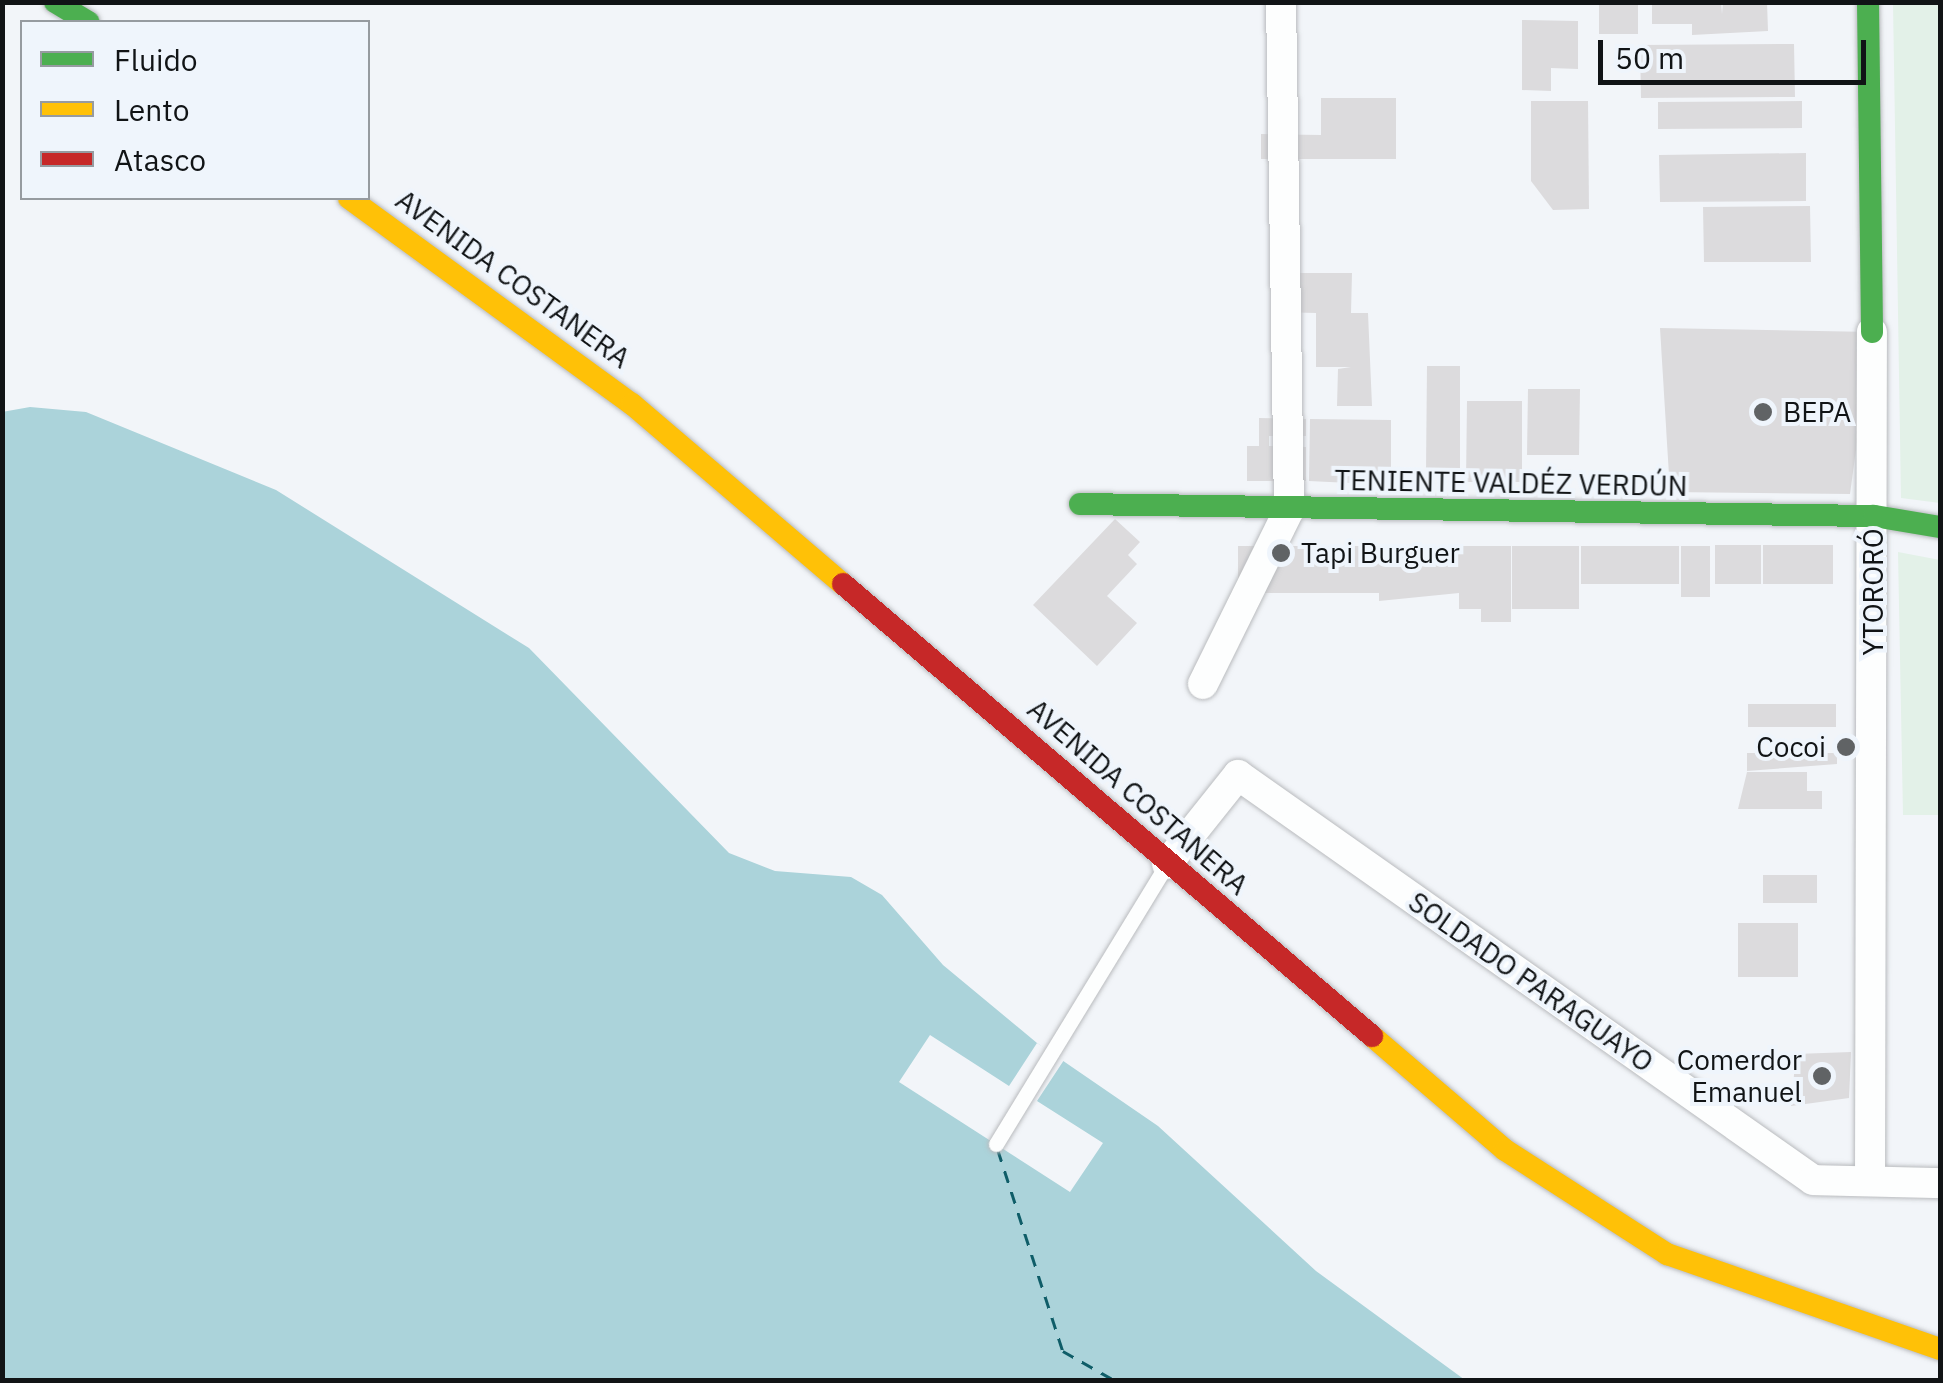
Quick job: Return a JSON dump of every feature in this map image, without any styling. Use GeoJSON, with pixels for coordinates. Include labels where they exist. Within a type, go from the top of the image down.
{"type":"FeatureCollection","features":[{"type":"Feature","properties":{"kind":"street"},"geometry":{"type":"LineString","coordinates":[[55,2],[85,20]]}},
{"type":"Feature","properties":{"kind":"street"},"geometry":{"type":"LineString","coordinates":[[1203,684],[1289,510],[1281,2]]}},
{"type":"Feature","properties":{"kind":"street","name":"YTORORÓ"},"geometry":{"type":"LineString","coordinates":[[1868,2],[1874,516],[1870,1181]]}},
{"type":"Feature","properties":{"kind":"street","name":"AVENIDA COSTANERA"},"geometry":{"type":"LineString","coordinates":[[353,200],[632,404],[1505,1150],[1667,1254],[1940,1348]]}},
{"type":"Feature","properties":{"kind":"street","name":"TENIENTE VALDÉZ VERDÚN"},"geometry":{"type":"LineString","coordinates":[[1080,504],[1874,516],[1940,527]]}},
{"type":"Feature","properties":{"kind":"street","name":"SOLDADO PARAGUAYO"},"geometry":{"type":"LineString","coordinates":[[1167,864],[1238,775],[1813,1180],[1940,1183]]}},
{"type":"Feature","properties":{"kind":"lane"},"geometry":{"type":"LineString","coordinates":[[996,1144],[1167,864]]}},
{"type":"Feature","properties":{"kind":"shaded area"},"geometry":{"type":"Polygon","coordinates":[[[1893,3],[1940,3],[1940,503],[1901,498],[1893,3]]]}},
{"type":"Feature","properties":{"kind":"shaded area"},"geometry":{"type":"Polygon","coordinates":[[[1898,552],[1940,560],[1940,815],[1903,815],[1898,552]]]}},
{"type":"Feature","properties":{"kind":"water"},"geometry":{"type":"Polygon","coordinates":[[[30,407],[86,412],[276,490],[529,648],[729,853],[775,871],[851,877],[882,895],[943,965],[1037,1043],[1158,1126],[1316,1271],[1465,1380],[3,1380],[2,412],[30,407]]]}},
{"type":"Feature","properties":{"kind":"pier"},"geometry":{"type":"Polygon","coordinates":[[[930,1035],[1009,1086],[1037,1043],[1064,1060],[1037,1101],[1103,1143],[1070,1192],[899,1082],[930,1035]]]}},
{"type":"Feature","properties":{"kind":"building"},"geometry":{"type":"Polygon","coordinates":[[[1599,2],[1638,2],[1638,34],[1599,34],[1599,2]]]}},
{"type":"Feature","properties":{"kind":"building"},"geometry":{"type":"Polygon","coordinates":[[[1652,2],[1721,2],[1722,14],[1723,2],[1767,2],[1768,31],[1692,35],[1692,24],[1652,24],[1652,2]]]}},
{"type":"Feature","properties":{"kind":"building"},"geometry":{"type":"Polygon","coordinates":[[[1522,20],[1578,21],[1578,69],[1551,68],[1551,91],[1522,90],[1522,20]]]}},
{"type":"Feature","properties":{"kind":"building"},"geometry":{"type":"Polygon","coordinates":[[[1794,44],[1795,97],[1641,98],[1640,45],[1794,44]]]}},
{"type":"Feature","properties":{"kind":"building"},"geometry":{"type":"Polygon","coordinates":[[[1321,98],[1396,98],[1396,159],[1261,159],[1261,134],[1321,135],[1321,98]]]}},
{"type":"Feature","properties":{"kind":"building"},"geometry":{"type":"Polygon","coordinates":[[[1531,101],[1588,101],[1589,209],[1553,210],[1531,181],[1531,101]]]}},
{"type":"Feature","properties":{"kind":"building"},"geometry":{"type":"Polygon","coordinates":[[[1802,101],[1802,128],[1658,129],[1658,102],[1802,101]]]}},
{"type":"Feature","properties":{"kind":"building"},"geometry":{"type":"Polygon","coordinates":[[[1806,153],[1806,201],[1660,202],[1659,155],[1806,153]]]}},
{"type":"Feature","properties":{"kind":"building"},"geometry":{"type":"Polygon","coordinates":[[[1810,206],[1811,262],[1704,262],[1703,207],[1810,206]]]}},
{"type":"Feature","properties":{"kind":"building"},"geometry":{"type":"Polygon","coordinates":[[[1276,273],[1352,273],[1351,313],[1368,313],[1372,406],[1337,406],[1338,369],[1351,367],[1316,367],[1316,313],[1276,312],[1276,273]]]}},
{"type":"Feature","properties":{"kind":"building","name":"BEPA"},"geometry":{"type":"Polygon","coordinates":[[[1660,328],[1872,332],[1850,494],[1670,492],[1660,328]]]}},
{"type":"Feature","properties":{"kind":"building"},"geometry":{"type":"Polygon","coordinates":[[[1427,366],[1460,366],[1460,470],[1426,470],[1427,366]]]}},
{"type":"Feature","properties":{"kind":"building"},"geometry":{"type":"Polygon","coordinates":[[[1528,389],[1580,389],[1579,455],[1527,455],[1528,389]]]}},
{"type":"Feature","properties":{"kind":"building"},"geometry":{"type":"Polygon","coordinates":[[[1467,401],[1522,401],[1522,482],[1466,482],[1467,401]]]}},
{"type":"Feature","properties":{"kind":"building"},"geometry":{"type":"Polygon","coordinates":[[[1259,418],[1306,419],[1306,436],[1269,436],[1269,446],[1306,447],[1306,481],[1247,481],[1247,446],[1259,446],[1259,418]]]}},
{"type":"Feature","properties":{"kind":"building"},"geometry":{"type":"Polygon","coordinates":[[[1310,419],[1391,420],[1391,485],[1309,481],[1310,419]]]}},
{"type":"Feature","properties":{"kind":"building"},"geometry":{"type":"Polygon","coordinates":[[[1115,519],[1140,542],[1128,555],[1137,564],[1107,596],[1137,623],[1097,666],[1033,605],[1115,519]]]}},
{"type":"Feature","properties":{"kind":"building"},"geometry":{"type":"Polygon","coordinates":[[[1715,545],[1761,545],[1761,584],[1715,584],[1715,545]]]}},
{"type":"Feature","properties":{"kind":"building"},"geometry":{"type":"Polygon","coordinates":[[[1763,545],[1833,545],[1833,584],[1763,584],[1763,545]]]}},
{"type":"Feature","properties":{"kind":"building"},"geometry":{"type":"Polygon","coordinates":[[[1238,546],[1511,546],[1511,622],[1481,622],[1481,609],[1459,609],[1459,593],[1379,601],[1379,593],[1238,593],[1238,546]]]}},
{"type":"Feature","properties":{"kind":"building"},"geometry":{"type":"Polygon","coordinates":[[[1512,546],[1579,546],[1579,609],[1512,609],[1512,546]]]}},
{"type":"Feature","properties":{"kind":"building"},"geometry":{"type":"Polygon","coordinates":[[[1581,546],[1679,546],[1679,584],[1581,584],[1581,546]]]}},
{"type":"Feature","properties":{"kind":"building"},"geometry":{"type":"Polygon","coordinates":[[[1681,546],[1710,546],[1710,597],[1681,597],[1681,546]]]}},
{"type":"Feature","properties":{"kind":"building"},"geometry":{"type":"Polygon","coordinates":[[[1748,704],[1836,704],[1836,727],[1748,727],[1748,704]]]}},
{"type":"Feature","properties":{"kind":"building"},"geometry":{"type":"Polygon","coordinates":[[[1747,753],[1837,753],[1837,764],[1747,771],[1747,753]]]}},
{"type":"Feature","properties":{"kind":"building"},"geometry":{"type":"Polygon","coordinates":[[[1747,772],[1807,772],[1807,791],[1822,791],[1822,809],[1738,809],[1747,772]]]}},
{"type":"Feature","properties":{"kind":"building"},"geometry":{"type":"Polygon","coordinates":[[[1763,875],[1817,875],[1817,903],[1763,903],[1763,875]]]}},
{"type":"Feature","properties":{"kind":"building"},"geometry":{"type":"Polygon","coordinates":[[[1738,923],[1798,923],[1798,977],[1738,977],[1738,923]]]}},
{"type":"Feature","properties":{"kind":"building","name":"Comerdor Emanuel"},"geometry":{"type":"Polygon","coordinates":[[[1851,1052],[1849,1098],[1791,1106],[1796,1054],[1851,1052]]]}},
{"type":"Feature","properties":{"kind":"ferry route"},"geometry":{"type":"LineString","coordinates":[[998,1150],[1063,1351],[1114,1380]]}},
{"type":"Feature","properties":{"kind":"traffic: fast"},"geometry":{"type":"LineString","coordinates":[[55,2],[85,20]]}},
{"type":"Feature","properties":{"kind":"traffic: fast"},"geometry":{"type":"LineString","coordinates":[[1868,2],[1872,332]]}},
{"type":"Feature","properties":{"kind":"traffic: fast"},"geometry":{"type":"LineString","coordinates":[[1080,504],[1874,516],[1940,527]]}},
{"type":"Feature","properties":{"kind":"traffic: slow"},"geometry":{"type":"LineString","coordinates":[[352,200],[632,404],[843,584]]}},
{"type":"Feature","properties":{"kind":"traffic: slow"},"geometry":{"type":"LineString","coordinates":[[1372,1036],[1505,1150],[1667,1254],[1940,1349]]}},
{"type":"Feature","properties":{"kind":"traffic: jam"},"geometry":{"type":"LineString","coordinates":[[843,584],[1372,1036]]}},
{"type":"Feature","properties":{"kind":"place","name":"BEPA"},"geometry":{"type":"Point","coordinates":[1763,412]}},
{"type":"Feature","properties":{"kind":"place","name":"Tapi Burguer"},"geometry":{"type":"Point","coordinates":[1281,553]}},
{"type":"Feature","properties":{"kind":"place","name":"Cocoi"},"geometry":{"type":"Point","coordinates":[1846,747]}},
{"type":"Feature","properties":{"kind":"place","name":"Comerdor Emanuel"},"geometry":{"type":"Point","coordinates":[1822,1076]}}]}
